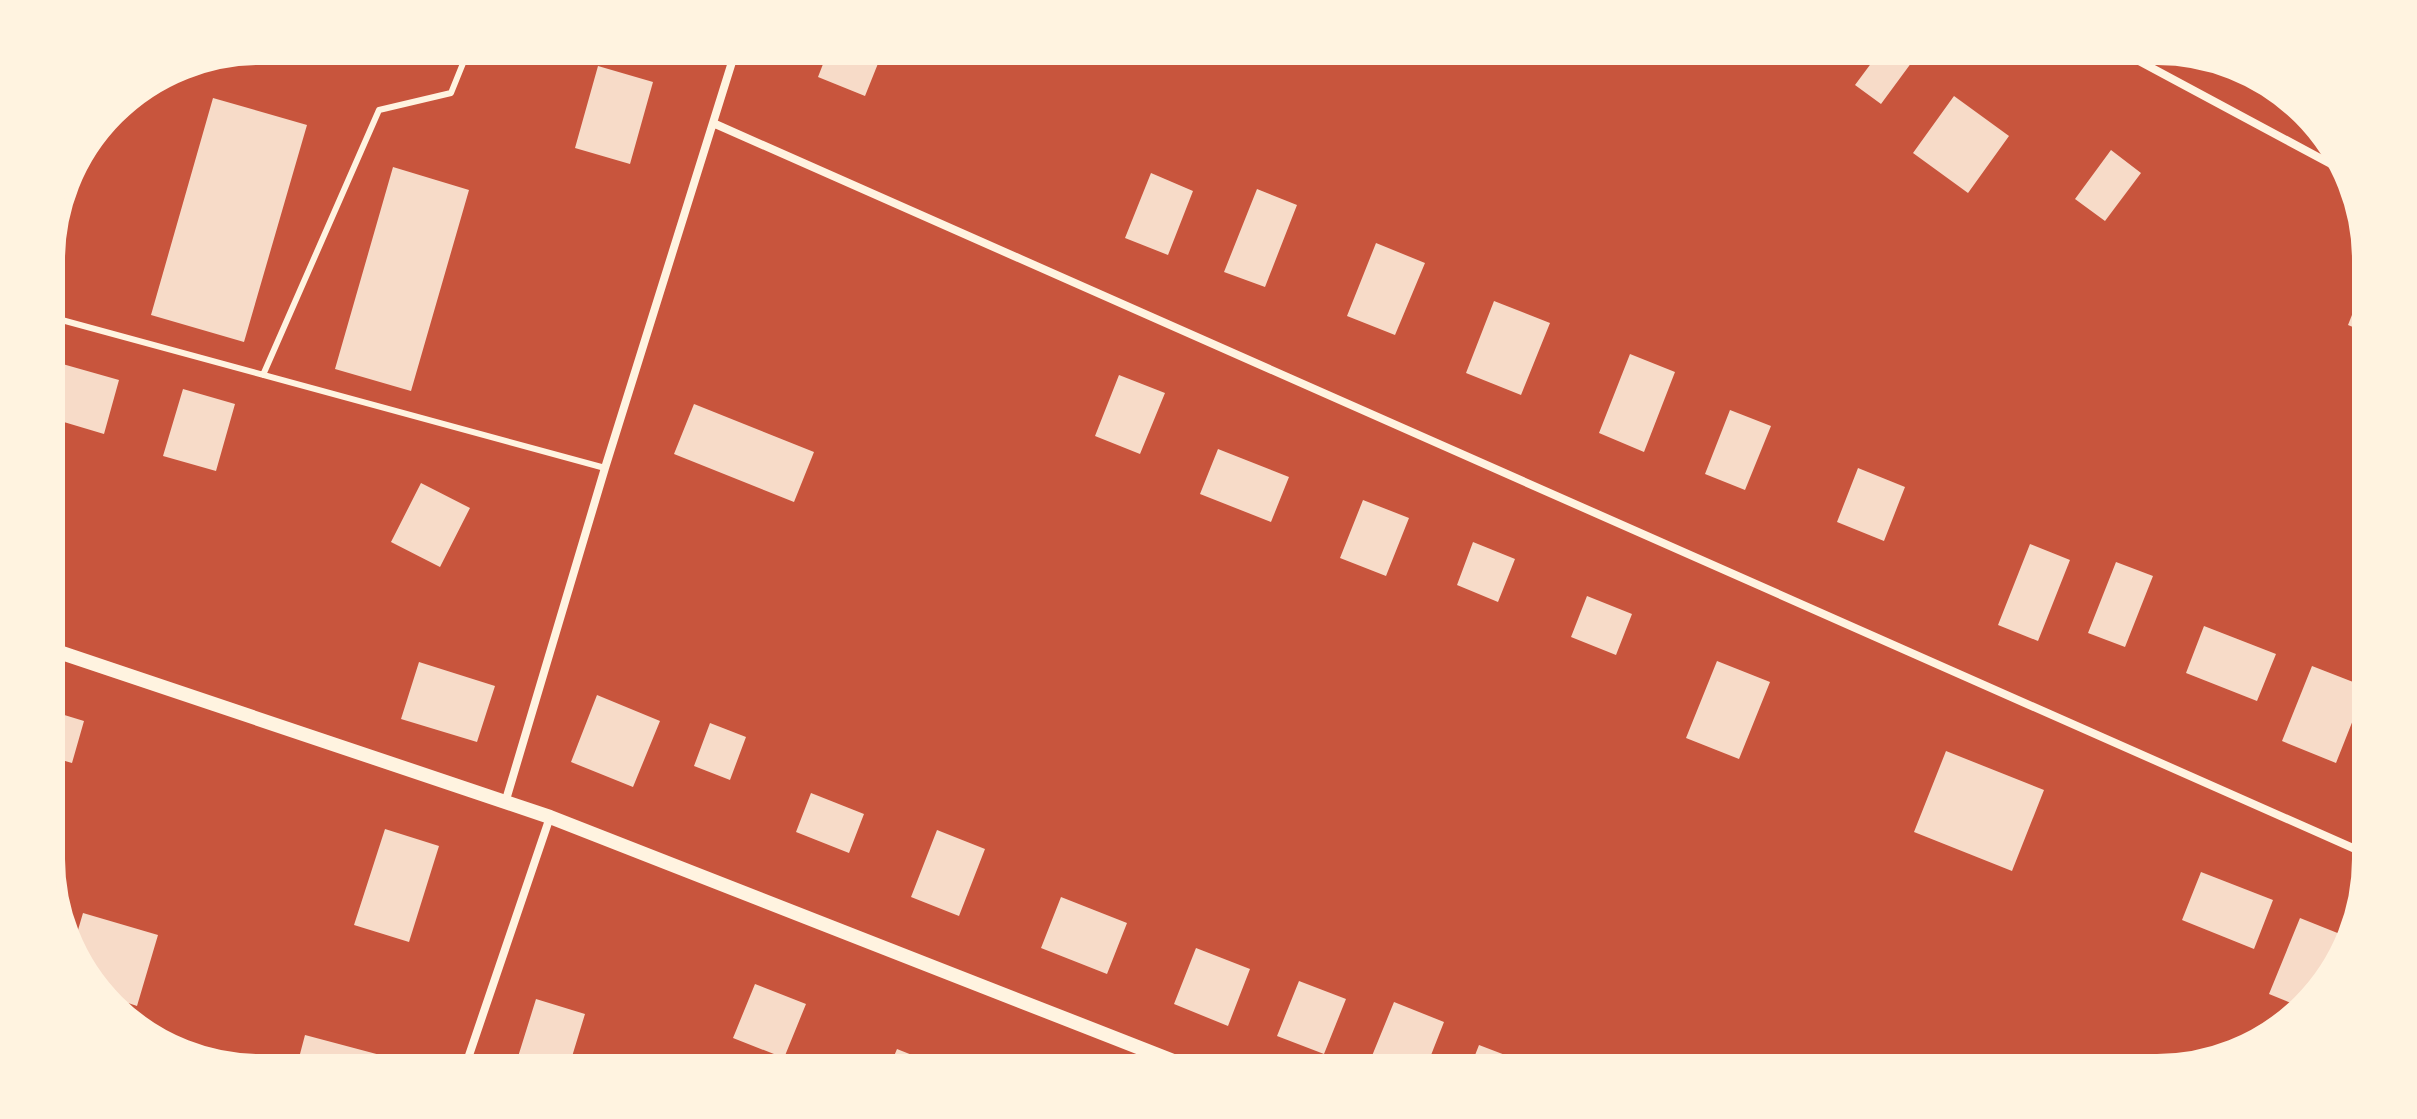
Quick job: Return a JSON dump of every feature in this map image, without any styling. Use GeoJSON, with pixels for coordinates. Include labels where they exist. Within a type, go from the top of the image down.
{"type":"FeatureCollection","features":[{"type":"Feature","properties":{"kind":"street"},"geometry":{"type":"LineString","coordinates":[[505,803],[605,468],[733,60]]}},
{"type":"Feature","properties":{"kind":"street"},"geometry":{"type":"LineString","coordinates":[[2137,60],[2333,165]]}},
{"type":"Feature","properties":{"kind":"street"},"geometry":{"type":"LineString","coordinates":[[713,123],[2357,850]]}},
{"type":"Feature","properties":{"kind":"street"},"geometry":{"type":"LineString","coordinates":[[60,652],[550,817],[1168,1059]]}},
{"type":"Feature","properties":{"kind":"street"},"geometry":{"type":"LineString","coordinates":[[468,1059],[550,817]]}},
{"type":"Feature","properties":{"kind":"lane"},"geometry":{"type":"LineString","coordinates":[[263,375],[379,110],[451,93],[464,60]]}},
{"type":"Feature","properties":{"kind":"lane"},"geometry":{"type":"LineString","coordinates":[[60,320],[605,468]]}},
{"type":"Feature","properties":{"kind":"building"},"geometry":{"type":"Polygon","coordinates":[[[825,60],[879,60],[865,96],[818,77],[825,60]]]}},
{"type":"Feature","properties":{"kind":"building"},"geometry":{"type":"Polygon","coordinates":[[[1874,60],[1913,60],[1881,104],[1855,85],[1874,60]]]}},
{"type":"Feature","properties":{"kind":"building"},"geometry":{"type":"Polygon","coordinates":[[[598,66],[653,82],[630,164],[575,148],[598,66]]]}},
{"type":"Feature","properties":{"kind":"building"},"geometry":{"type":"Polygon","coordinates":[[[1954,96],[2009,136],[1968,193],[1913,153],[1954,96]]]}},
{"type":"Feature","properties":{"kind":"building"},"geometry":{"type":"Polygon","coordinates":[[[213,98],[307,125],[244,342],[151,315],[213,98]]]}},
{"type":"Feature","properties":{"kind":"building"},"geometry":{"type":"Polygon","coordinates":[[[2111,150],[2141,173],[2105,221],[2075,199],[2111,150]]]}},
{"type":"Feature","properties":{"kind":"building"},"geometry":{"type":"Polygon","coordinates":[[[393,167],[469,190],[411,391],[335,369],[393,167]]]}},
{"type":"Feature","properties":{"kind":"building"},"geometry":{"type":"Polygon","coordinates":[[[1151,173],[1193,191],[1168,255],[1125,238],[1151,173]]]}},
{"type":"Feature","properties":{"kind":"building"},"geometry":{"type":"Polygon","coordinates":[[[1257,189],[1297,205],[1265,287],[1224,272],[1257,189]]]}},
{"type":"Feature","properties":{"kind":"building"},"geometry":{"type":"Polygon","coordinates":[[[1376,243],[1425,263],[1395,335],[1347,316],[1376,243]]]}},
{"type":"Feature","properties":{"kind":"building"},"geometry":{"type":"Polygon","coordinates":[[[1494,301],[1550,323],[1521,395],[1466,373],[1494,301]]]}},
{"type":"Feature","properties":{"kind":"building"},"geometry":{"type":"Polygon","coordinates":[[[2357,302],[2357,329],[2348,325],[2357,302]]]}},
{"type":"Feature","properties":{"kind":"building"},"geometry":{"type":"Polygon","coordinates":[[[1630,354],[1675,372],[1644,452],[1599,433],[1630,354]]]}},
{"type":"Feature","properties":{"kind":"building"},"geometry":{"type":"Polygon","coordinates":[[[60,363],[119,380],[104,434],[60,421],[60,363]]]}},
{"type":"Feature","properties":{"kind":"building"},"geometry":{"type":"Polygon","coordinates":[[[1119,375],[1165,393],[1140,454],[1095,436],[1119,375]]]}},
{"type":"Feature","properties":{"kind":"building"},"geometry":{"type":"Polygon","coordinates":[[[183,389],[235,404],[216,471],[163,456],[183,389]]]}},
{"type":"Feature","properties":{"kind":"building"},"geometry":{"type":"Polygon","coordinates":[[[694,404],[814,452],[794,502],[674,454],[694,404]]]}},
{"type":"Feature","properties":{"kind":"building"},"geometry":{"type":"Polygon","coordinates":[[[1730,410],[1771,426],[1745,490],[1705,474],[1730,410]]]}},
{"type":"Feature","properties":{"kind":"building"},"geometry":{"type":"Polygon","coordinates":[[[1218,449],[1289,477],[1271,522],[1200,494],[1218,449]]]}},
{"type":"Feature","properties":{"kind":"building"},"geometry":{"type":"Polygon","coordinates":[[[1858,468],[1905,487],[1884,541],[1837,522],[1858,468]]]}},
{"type":"Feature","properties":{"kind":"building"},"geometry":{"type":"Polygon","coordinates":[[[421,483],[470,508],[440,567],[391,542],[421,483]]]}},
{"type":"Feature","properties":{"kind":"building"},"geometry":{"type":"Polygon","coordinates":[[[1363,500],[1409,518],[1386,576],[1340,558],[1363,500]]]}},
{"type":"Feature","properties":{"kind":"building"},"geometry":{"type":"Polygon","coordinates":[[[1473,542],[1515,559],[1498,602],[1457,585],[1473,542]]]}},
{"type":"Feature","properties":{"kind":"building"},"geometry":{"type":"Polygon","coordinates":[[[2030,544],[2070,560],[2038,641],[1998,625],[2030,544]]]}},
{"type":"Feature","properties":{"kind":"building"},"geometry":{"type":"Polygon","coordinates":[[[2116,562],[2153,576],[2125,647],[2088,633],[2116,562]]]}},
{"type":"Feature","properties":{"kind":"building"},"geometry":{"type":"Polygon","coordinates":[[[1587,596],[1632,614],[1616,655],[1571,637],[1587,596]]]}},
{"type":"Feature","properties":{"kind":"building"},"geometry":{"type":"Polygon","coordinates":[[[2204,626],[2276,654],[2257,701],[2186,673],[2204,626]]]}},
{"type":"Feature","properties":{"kind":"building"},"geometry":{"type":"Polygon","coordinates":[[[1717,661],[1770,682],[1739,759],[1686,738],[1717,661]]]}},
{"type":"Feature","properties":{"kind":"building"},"geometry":{"type":"Polygon","coordinates":[[[419,662],[495,686],[477,742],[401,719],[419,662]]]}},
{"type":"Feature","properties":{"kind":"building"},"geometry":{"type":"Polygon","coordinates":[[[2312,666],[2357,684],[2357,710],[2336,763],[2282,741],[2312,666]]]}},
{"type":"Feature","properties":{"kind":"building"},"geometry":{"type":"Polygon","coordinates":[[[597,695],[660,721],[633,787],[571,762],[597,695]]]}},
{"type":"Feature","properties":{"kind":"building"},"geometry":{"type":"Polygon","coordinates":[[[60,714],[84,721],[72,763],[60,760],[60,714]]]}},
{"type":"Feature","properties":{"kind":"building"},"geometry":{"type":"Polygon","coordinates":[[[710,723],[746,737],[730,780],[694,766],[710,723]]]}},
{"type":"Feature","properties":{"kind":"building"},"geometry":{"type":"Polygon","coordinates":[[[1946,751],[2044,790],[2012,871],[1914,832],[1946,751]]]}},
{"type":"Feature","properties":{"kind":"building"},"geometry":{"type":"Polygon","coordinates":[[[811,793],[864,814],[849,853],[796,832],[811,793]]]}},
{"type":"Feature","properties":{"kind":"building"},"geometry":{"type":"Polygon","coordinates":[[[385,829],[439,846],[409,942],[354,925],[385,829]]]}},
{"type":"Feature","properties":{"kind":"building"},"geometry":{"type":"Polygon","coordinates":[[[937,830],[985,849],[959,916],[911,897],[937,830]]]}},
{"type":"Feature","properties":{"kind":"building"},"geometry":{"type":"Polygon","coordinates":[[[2201,872],[2273,900],[2254,949],[2182,920],[2201,872]]]}},
{"type":"Feature","properties":{"kind":"building"},"geometry":{"type":"Polygon","coordinates":[[[1061,897],[1127,923],[1107,974],[1041,948],[1061,897]]]}},
{"type":"Feature","properties":{"kind":"building"},"geometry":{"type":"Polygon","coordinates":[[[83,913],[158,935],[137,1006],[119,1000],[101,981],[76,938],[83,913]]]}},
{"type":"Feature","properties":{"kind":"building"},"geometry":{"type":"Polygon","coordinates":[[[2300,918],[2342,935],[2323,970],[2294,1004],[2269,994],[2300,918]]]}},
{"type":"Feature","properties":{"kind":"building"},"geometry":{"type":"Polygon","coordinates":[[[1196,948],[1250,969],[1228,1026],[1174,1004],[1196,948]]]}},
{"type":"Feature","properties":{"kind":"building"},"geometry":{"type":"Polygon","coordinates":[[[1299,981],[1346,999],[1324,1054],[1277,1036],[1299,981]]]}},
{"type":"Feature","properties":{"kind":"building"},"geometry":{"type":"Polygon","coordinates":[[[755,984],[806,1004],[784,1058],[733,1038],[755,984]]]}},
{"type":"Feature","properties":{"kind":"building"},"geometry":{"type":"Polygon","coordinates":[[[536,999],[585,1014],[571,1059],[517,1059],[536,999]]]}},
{"type":"Feature","properties":{"kind":"building"},"geometry":{"type":"Polygon","coordinates":[[[1394,1002],[1444,1022],[1429,1059],[1371,1059],[1394,1002]]]}},
{"type":"Feature","properties":{"kind":"building"},"geometry":{"type":"Polygon","coordinates":[[[305,1035],[384,1056],[383,1059],[299,1059],[305,1035]]]}},
{"type":"Feature","properties":{"kind":"building"},"geometry":{"type":"Polygon","coordinates":[[[1479,1045],[1516,1059],[1474,1059],[1479,1045]]]}},
{"type":"Feature","properties":{"kind":"building"},"geometry":{"type":"Polygon","coordinates":[[[897,1049],[922,1059],[893,1059],[897,1049]]]}}]}
